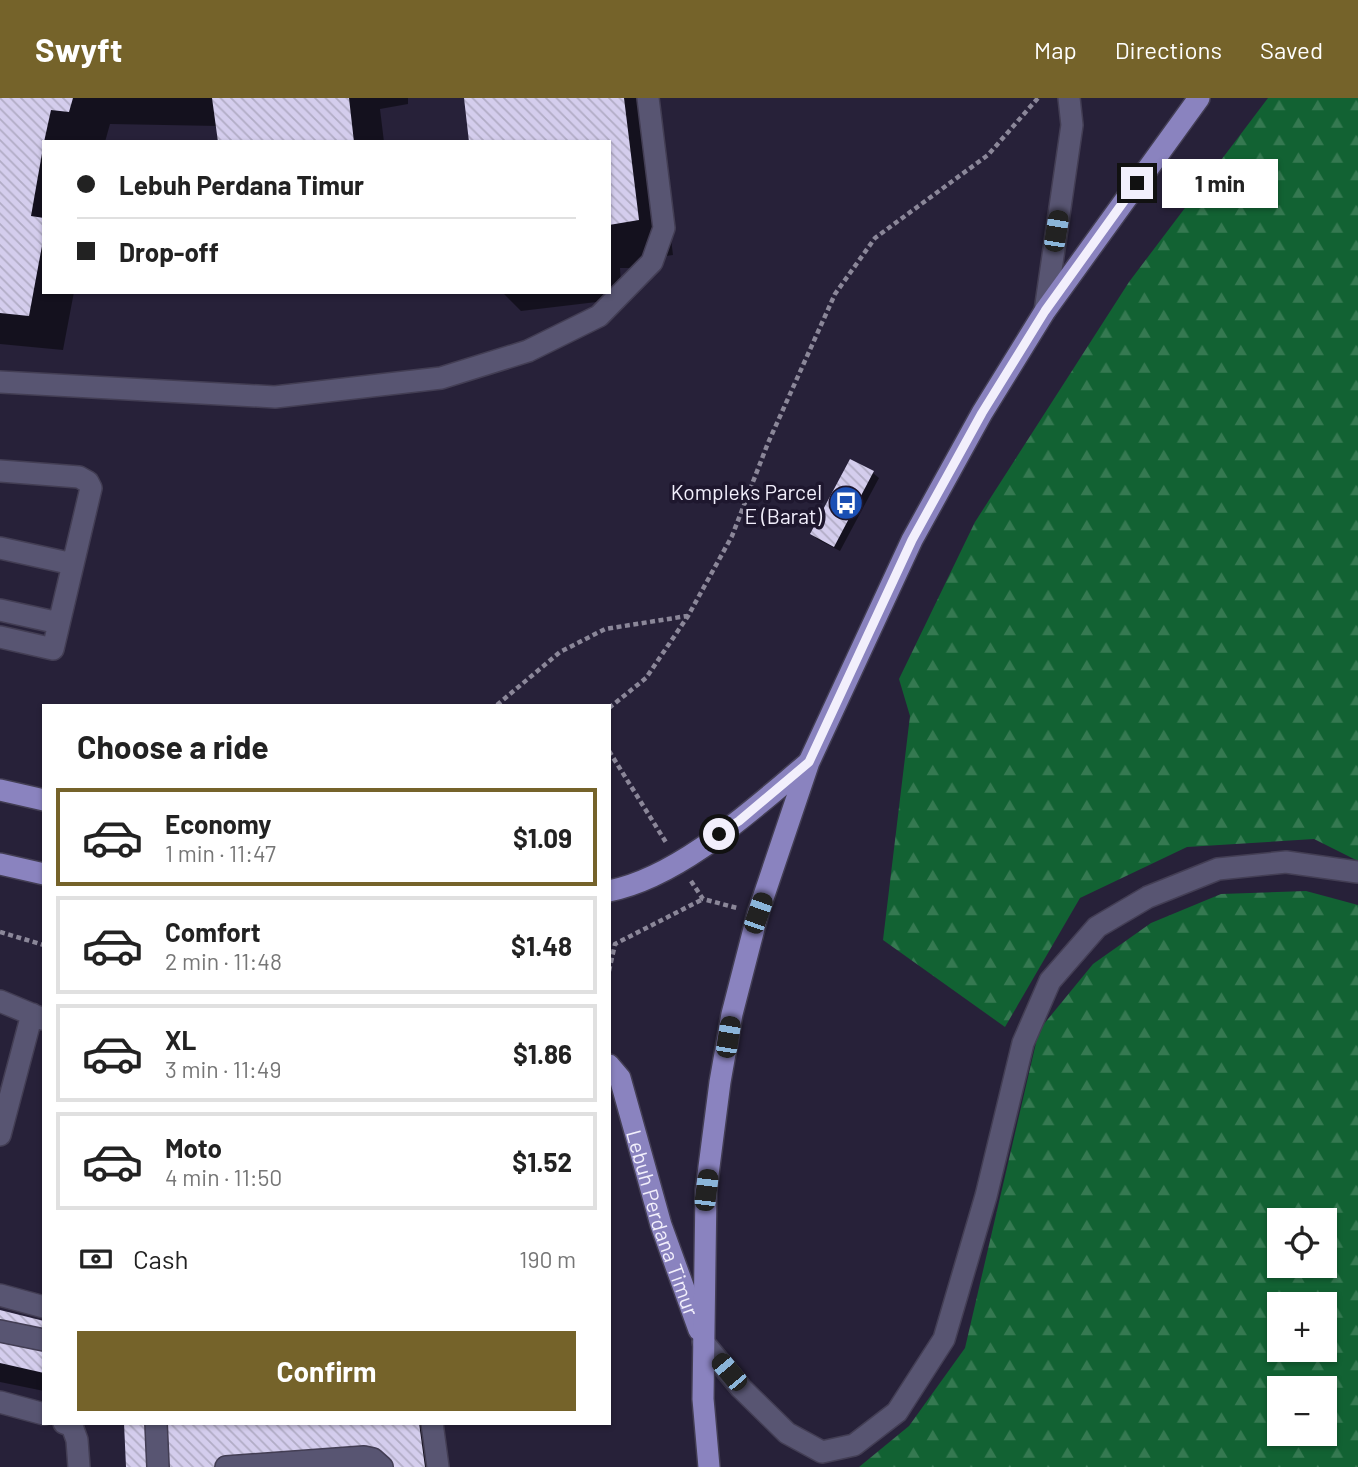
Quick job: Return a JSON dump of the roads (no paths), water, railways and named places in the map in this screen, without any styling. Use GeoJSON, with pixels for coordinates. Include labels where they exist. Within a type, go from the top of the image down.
{"type":"FeatureCollection","features":[{"type":"Feature","properties":{"kind":"main road"},"geometry":{"type":"LineString","coordinates":[[709,1467],[703,1399],[706,1190],[732,1014],[758,913],[809,762],[915,534],[982,413],[1045,311],[1199,98]]}},
{"type":"Feature","properties":{"kind":"main road"},"geometry":{"type":"LineString","coordinates":[[611,891],[633,887],[679,861],[739,821],[809,762]]}},
{"type":"Feature","properties":{"kind":"main road"},"geometry":{"type":"LineString","coordinates":[[0,790],[42,800]]}},
{"type":"Feature","properties":{"kind":"main road"},"geometry":{"type":"LineString","coordinates":[[0,864],[37,872]]}},
{"type":"Feature","properties":{"kind":"main road","name":"Lebuh Perdana Timur"},"geometry":{"type":"LineString","coordinates":[[611,1067],[620,1078],[661,1225],[704,1342]]}},
{"type":"Feature","properties":{"kind":"street"},"geometry":{"type":"LineString","coordinates":[[0,382],[275,397],[441,378],[528,351],[599,316],[652,262],[664,228],[648,98]]}},
{"type":"Feature","properties":{"kind":"street"},"geometry":{"type":"LineString","coordinates":[[1045,311],[1072,125],[1069,98]]}},
{"type":"Feature","properties":{"kind":"street"},"geometry":{"type":"LineString","coordinates":[[0,471],[79,477],[92,488],[53,649],[0,637]]}},
{"type":"Feature","properties":{"kind":"street"},"geometry":{"type":"LineString","coordinates":[[0,548],[73,564]]}},
{"type":"Feature","properties":{"kind":"street"},"geometry":{"type":"LineString","coordinates":[[0,610],[59,623]]}},
{"type":"Feature","properties":{"kind":"street"},"geometry":{"type":"LineString","coordinates":[[704,1342],[741,1388],[787,1433],[820,1460],[854,1445],[897,1412],[944,1339],[986,1196],[1023,1043],[1050,981],[1097,928],[1148,897],[1219,869],[1286,862],[1358,872]]}},
{"type":"Feature","properties":{"kind":"street"},"geometry":{"type":"LineString","coordinates":[[0,874],[37,872]]}},
{"type":"Feature","properties":{"kind":"street"},"geometry":{"type":"LineString","coordinates":[[0,1001],[38,1017],[0,1135]]}},
{"type":"Feature","properties":{"kind":"street"},"geometry":{"type":"LineString","coordinates":[[0,1295],[42,1306]]}},
{"type":"Feature","properties":{"kind":"street"},"geometry":{"type":"LineString","coordinates":[[0,1331],[42,1340]]}},
{"type":"Feature","properties":{"kind":"street"},"geometry":{"type":"LineString","coordinates":[[0,1402],[42,1413]]}},
{"type":"Feature","properties":{"kind":"street"},"geometry":{"type":"LineString","coordinates":[[69,1425],[77,1440],[79,1467]]}},
{"type":"Feature","properties":{"kind":"street"},"geometry":{"type":"LineString","coordinates":[[156,1425],[158,1467]]}},
{"type":"Feature","properties":{"kind":"street"},"geometry":{"type":"LineString","coordinates":[[432,1425],[438,1467]]}},
{"type":"Feature","properties":{"kind":"street"},"geometry":{"type":"LineString","coordinates":[[226,1467],[364,1457],[373,1459],[382,1467]]}},
{"type":"Feature","properties":{"kind":"place","name":"Kompleks Parcel E (Barat)"},"geometry":{"type":"Point","coordinates":[846,503]}}]}
